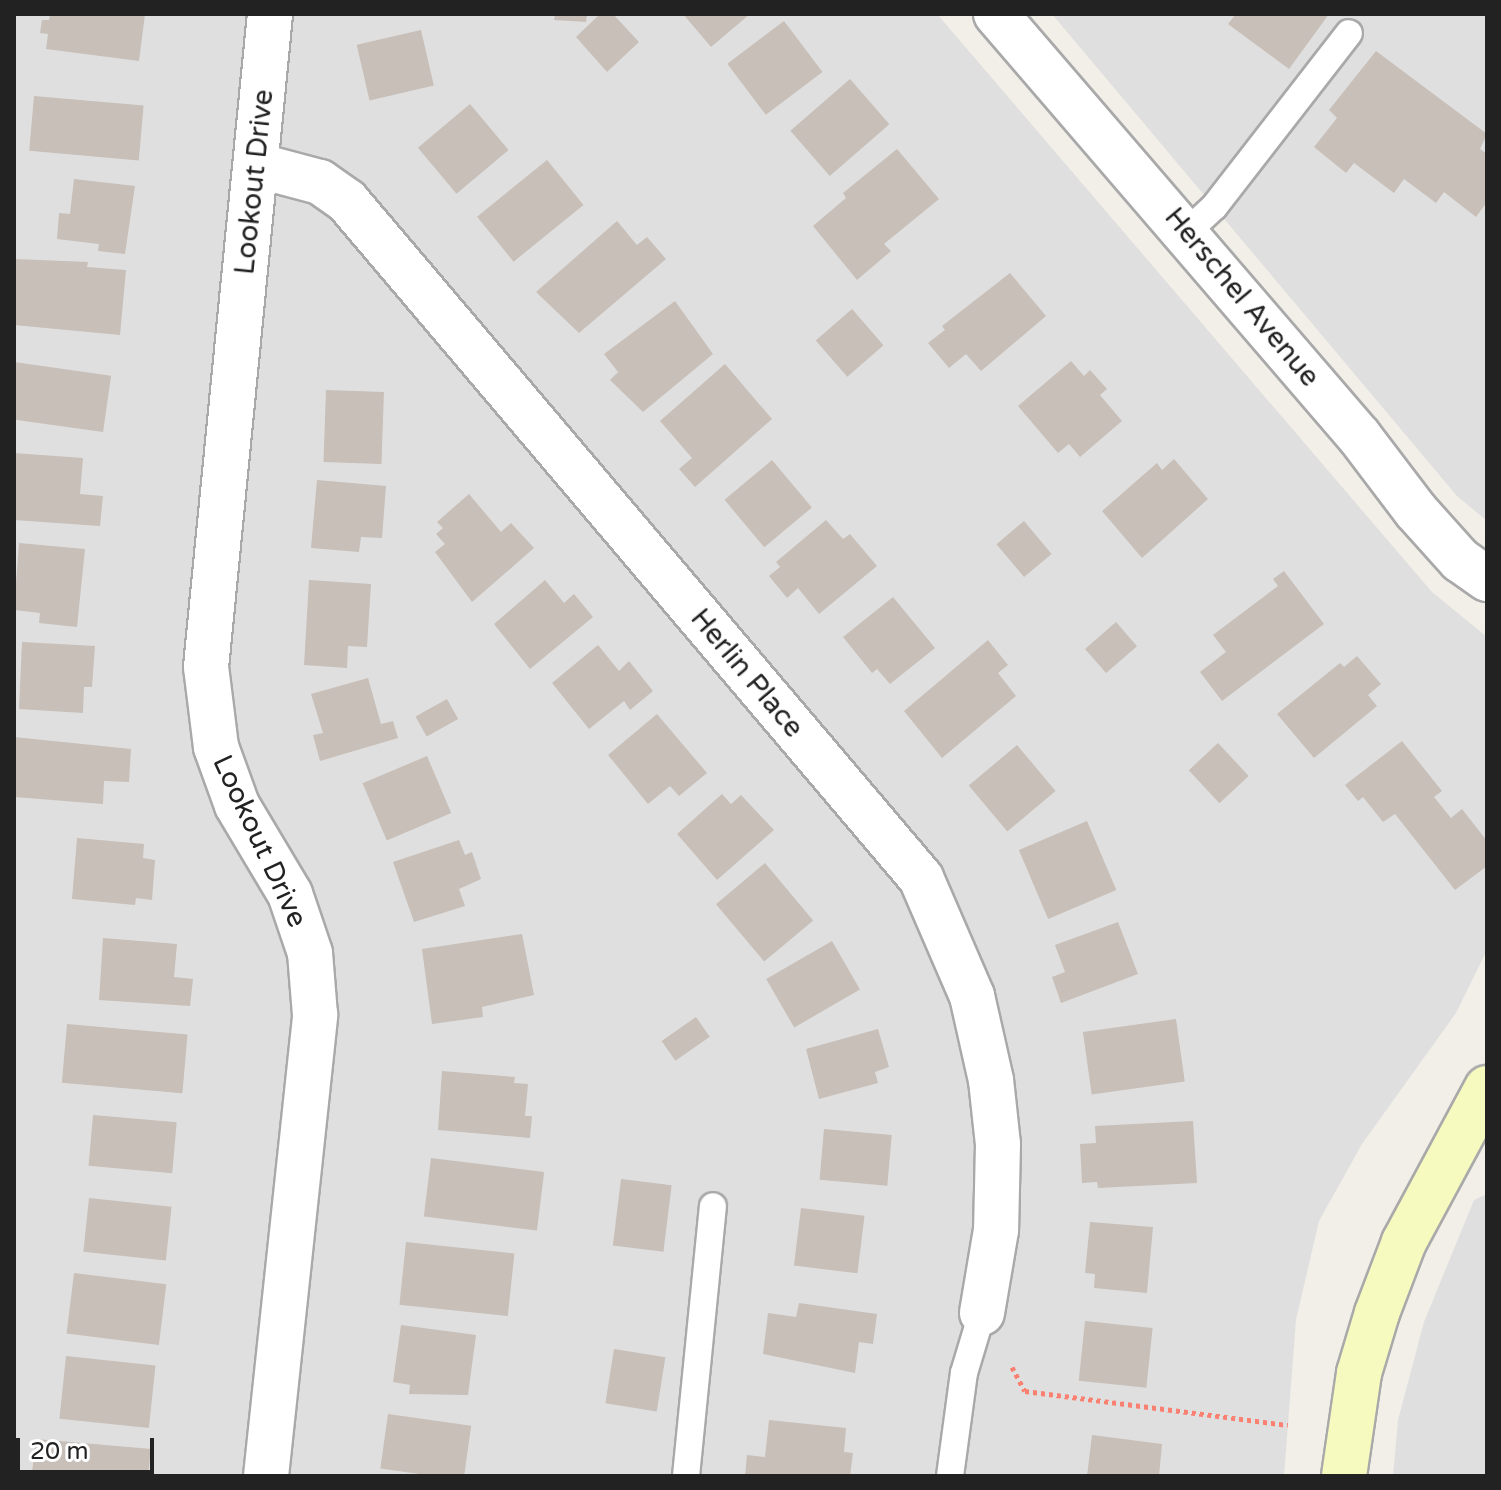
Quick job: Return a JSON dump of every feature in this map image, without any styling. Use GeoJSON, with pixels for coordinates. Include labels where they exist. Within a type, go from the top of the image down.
{"type":"FeatureCollection","features":[{"type":"Feature","properties":{"kind":"main road"},"geometry":{"type":"LineString","coordinates":[[1344,1476],[1359,1373],[1377,1313],[1404,1242],[1482,1110]]}},
{"type":"Feature","properties":{"kind":"street","name":"Lookout Drive"},"geometry":{"type":"LineString","coordinates":[[266,1476],[315,1015],[310,953],[290,894],[237,805],[216,747],[206,667],[270,14]]}},
{"type":"Feature","properties":{"kind":"street","name":"Herschel Avenue"},"geometry":{"type":"LineString","coordinates":[[996,14],[1187,232],[1416,511],[1460,560],[1487,579]]}},
{"type":"Feature","properties":{"kind":"street","name":"Herlin Place"},"geometry":{"type":"LineString","coordinates":[[256,165],[320,182],[347,201],[921,878],[972,996],[991,1080],[998,1144],[996,1230],[982,1313]]}},
{"type":"Feature","properties":{"kind":"lane"},"geometry":{"type":"LineString","coordinates":[[1187,232],[1214,207],[1349,33]]}},
{"type":"Feature","properties":{"kind":"lane"},"geometry":{"type":"LineString","coordinates":[[686,1476],[713,1206]]}},
{"type":"Feature","properties":{"kind":"lane"},"geometry":{"type":"LineString","coordinates":[[950,1476],[964,1373],[982,1313]]}},
{"type":"Feature","properties":{"kind":"path"},"geometry":{"type":"LineString","coordinates":[[1012,1367],[1025,1391],[1288,1425]]}},
{"type":"Feature","properties":{"kind":"shaded area"},"geometry":{"type":"Polygon","coordinates":[[[14,14],[937,14],[1432,592],[1487,637],[1487,950],[1456,1013],[1362,1144],[1319,1221],[1296,1320],[1284,1476],[14,1476],[14,14]]]}},
{"type":"Feature","properties":{"kind":"shaded area"},"geometry":{"type":"Polygon","coordinates":[[[1052,14],[1487,14],[1487,521],[1457,496],[1052,14]]]}},
{"type":"Feature","properties":{"kind":"shaded area"},"geometry":{"type":"Polygon","coordinates":[[[1487,1194],[1487,1476],[1393,1476],[1398,1420],[1424,1322],[1474,1200],[1487,1194]]]}},
{"type":"Feature","properties":{"kind":"building"},"geometry":{"type":"Polygon","coordinates":[[[50,14],[145,14],[139,61],[46,49],[48,34],[40,33],[42,20],[49,20],[50,14]]]}},
{"type":"Feature","properties":{"kind":"building"},"geometry":{"type":"Polygon","coordinates":[[[555,14],[587,14],[586,22],[554,20],[555,14]]]}},
{"type":"Feature","properties":{"kind":"building"},"geometry":{"type":"Polygon","coordinates":[[[600,14],[613,14],[639,42],[607,72],[576,37],[600,14]]]}},
{"type":"Feature","properties":{"kind":"building"},"geometry":{"type":"Polygon","coordinates":[[[683,14],[750,14],[711,47],[683,14]]]}},
{"type":"Feature","properties":{"kind":"building"},"geometry":{"type":"Polygon","coordinates":[[[1236,14],[1329,14],[1289,69],[1228,24],[1236,14]]]}},
{"type":"Feature","properties":{"kind":"building"},"geometry":{"type":"Polygon","coordinates":[[[784,21],[823,72],[766,115],[727,64],[784,21]]]}},
{"type":"Feature","properties":{"kind":"building"},"geometry":{"type":"Polygon","coordinates":[[[421,30],[434,86],[370,100],[357,45],[421,30]]]}},
{"type":"Feature","properties":{"kind":"building"},"geometry":{"type":"Polygon","coordinates":[[[1376,51],[1487,134],[1480,149],[1487,154],[1487,202],[1476,217],[1444,192],[1436,203],[1404,179],[1394,193],[1354,163],[1346,173],[1314,147],[1337,118],[1329,110],[1376,51]]]}},
{"type":"Feature","properties":{"kind":"building"},"geometry":{"type":"Polygon","coordinates":[[[850,79],[889,124],[830,176],[790,131],[850,79]]]}},
{"type":"Feature","properties":{"kind":"building"},"geometry":{"type":"Polygon","coordinates":[[[34,96],[144,106],[139,160],[29,151],[34,96]]]}},
{"type":"Feature","properties":{"kind":"building"},"geometry":{"type":"Polygon","coordinates":[[[470,104],[509,150],[456,194],[418,148],[470,104]]]}},
{"type":"Feature","properties":{"kind":"building"},"geometry":{"type":"Polygon","coordinates":[[[897,149],[939,199],[884,244],[891,251],[857,280],[813,226],[846,198],[843,193],[897,149]]]}},
{"type":"Feature","properties":{"kind":"building"},"geometry":{"type":"Polygon","coordinates":[[[547,160],[584,205],[514,262],[477,217],[547,160]]]}},
{"type":"Feature","properties":{"kind":"building"},"geometry":{"type":"Polygon","coordinates":[[[74,179],[135,186],[125,254],[98,251],[99,244],[57,239],[59,213],[70,214],[74,179]]]}},
{"type":"Feature","properties":{"kind":"building"},"geometry":{"type":"Polygon","coordinates":[[[617,221],[637,245],[647,237],[666,259],[579,333],[536,292],[617,221]]]}},
{"type":"Feature","properties":{"kind":"building"},"geometry":{"type":"Polygon","coordinates":[[[15,259],[88,262],[87,267],[126,270],[120,335],[14,325],[15,259]]]}},
{"type":"Feature","properties":{"kind":"building"},"geometry":{"type":"Polygon","coordinates":[[[1010,273],[1046,316],[981,371],[966,354],[949,368],[928,343],[945,330],[942,326],[1010,273]]]}},
{"type":"Feature","properties":{"kind":"building"},"geometry":{"type":"Polygon","coordinates":[[[675,301],[713,354],[643,412],[610,380],[618,372],[604,354],[675,301]]]}},
{"type":"Feature","properties":{"kind":"building"},"geometry":{"type":"Polygon","coordinates":[[[852,309],[883,345],[847,377],[816,340],[852,309]]]}},
{"type":"Feature","properties":{"kind":"building"},"geometry":{"type":"Polygon","coordinates":[[[1071,361],[1084,376],[1090,370],[1107,389],[1100,395],[1122,421],[1080,457],[1069,444],[1058,453],[1018,406],[1071,361]]]}},
{"type":"Feature","properties":{"kind":"building"},"geometry":{"type":"Polygon","coordinates":[[[14,362],[111,376],[103,432],[14,420],[14,362]]]}},
{"type":"Feature","properties":{"kind":"building"},"geometry":{"type":"Polygon","coordinates":[[[725,364],[772,419],[695,487],[679,469],[692,458],[660,421],[725,364]]]}},
{"type":"Feature","properties":{"kind":"building"},"geometry":{"type":"Polygon","coordinates":[[[326,390],[384,392],[381,464],[323,462],[326,390]]]}},
{"type":"Feature","properties":{"kind":"building"},"geometry":{"type":"Polygon","coordinates":[[[14,453],[83,458],[80,494],[103,496],[100,526],[14,520],[14,453]]]}},
{"type":"Feature","properties":{"kind":"building"},"geometry":{"type":"Polygon","coordinates":[[[1174,459],[1208,499],[1142,558],[1102,511],[1157,463],[1162,470],[1174,459]]]}},
{"type":"Feature","properties":{"kind":"building"},"geometry":{"type":"Polygon","coordinates":[[[772,460],[812,507],[764,547],[725,500],[772,460]]]}},
{"type":"Feature","properties":{"kind":"building"},"geometry":{"type":"Polygon","coordinates":[[[317,480],[386,486],[382,538],[361,537],[359,552],[311,548],[317,480]]]}},
{"type":"Feature","properties":{"kind":"building"},"geometry":{"type":"Polygon","coordinates":[[[469,494],[501,532],[511,523],[534,548],[472,602],[435,552],[445,544],[436,534],[443,528],[437,522],[469,494]]]}},
{"type":"Feature","properties":{"kind":"building"},"geometry":{"type":"Polygon","coordinates":[[[826,520],[843,539],[850,534],[877,566],[819,614],[798,588],[787,598],[769,576],[780,567],[776,562],[826,520]]]}},
{"type":"Feature","properties":{"kind":"building"},"geometry":{"type":"Polygon","coordinates":[[[1024,521],[1052,554],[1024,577],[996,544],[1024,521]]]}},
{"type":"Feature","properties":{"kind":"building"},"geometry":{"type":"Polygon","coordinates":[[[19,543],[85,549],[77,627],[39,623],[40,613],[14,610],[19,543]]]}},
{"type":"Feature","properties":{"kind":"building"},"geometry":{"type":"Polygon","coordinates":[[[1284,571],[1324,624],[1222,701],[1200,672],[1226,652],[1213,635],[1278,586],[1273,579],[1284,571]]]}},
{"type":"Feature","properties":{"kind":"building"},"geometry":{"type":"Polygon","coordinates":[[[309,580],[371,584],[367,647],[348,646],[347,668],[304,665],[309,580]]]}},
{"type":"Feature","properties":{"kind":"building"},"geometry":{"type":"Polygon","coordinates":[[[545,580],[564,603],[574,594],[593,617],[530,669],[494,624],[545,580]]]}},
{"type":"Feature","properties":{"kind":"building"},"geometry":{"type":"Polygon","coordinates":[[[893,597],[935,648],[890,684],[877,669],[872,673],[843,637],[893,597]]]}},
{"type":"Feature","properties":{"kind":"building"},"geometry":{"type":"Polygon","coordinates":[[[1116,622],[1137,646],[1106,673],[1085,649],[1116,622]]]}},
{"type":"Feature","properties":{"kind":"building"},"geometry":{"type":"Polygon","coordinates":[[[988,640],[1008,665],[998,673],[1016,696],[942,758],[904,711],[988,640]]]}},
{"type":"Feature","properties":{"kind":"building"},"geometry":{"type":"Polygon","coordinates":[[[22,642],[95,646],[92,687],[84,687],[83,713],[19,709],[22,642]]]}},
{"type":"Feature","properties":{"kind":"building"},"geometry":{"type":"Polygon","coordinates":[[[598,645],[619,671],[629,661],[653,691],[630,710],[624,701],[589,729],[552,683],[598,645]]]}},
{"type":"Feature","properties":{"kind":"building"},"geometry":{"type":"Polygon","coordinates":[[[1357,656],[1381,684],[1368,695],[1377,706],[1314,758],[1277,714],[1340,663],[1344,667],[1357,656]]]}},
{"type":"Feature","properties":{"kind":"building"},"geometry":{"type":"Polygon","coordinates":[[[368,678],[381,724],[393,721],[398,738],[320,761],[313,735],[323,733],[311,694],[368,678]]]}},
{"type":"Feature","properties":{"kind":"building"},"geometry":{"type":"Polygon","coordinates":[[[447,699],[458,719],[427,737],[416,716],[447,699]]]}},
{"type":"Feature","properties":{"kind":"building"},"geometry":{"type":"Polygon","coordinates":[[[657,714],[707,773],[679,796],[670,786],[648,804],[608,755],[657,714]]]}},
{"type":"Feature","properties":{"kind":"building"},"geometry":{"type":"Polygon","coordinates":[[[14,737],[131,749],[129,782],[104,781],[103,804],[14,797],[14,737]]]}},
{"type":"Feature","properties":{"kind":"building"},"geometry":{"type":"Polygon","coordinates":[[[1402,741],[1442,791],[1434,797],[1451,818],[1462,809],[1487,841],[1487,866],[1455,890],[1395,814],[1383,822],[1363,797],[1358,801],[1345,785],[1402,741]]]}},
{"type":"Feature","properties":{"kind":"building"},"geometry":{"type":"Polygon","coordinates":[[[1218,743],[1249,776],[1219,803],[1189,770],[1218,743]]]}},
{"type":"Feature","properties":{"kind":"building"},"geometry":{"type":"Polygon","coordinates":[[[1017,745],[1056,791],[1007,831],[969,785],[1017,745]]]}},
{"type":"Feature","properties":{"kind":"building"},"geometry":{"type":"Polygon","coordinates":[[[427,756],[451,813],[387,840],[363,783],[427,756]]]}},
{"type":"Feature","properties":{"kind":"building"},"geometry":{"type":"Polygon","coordinates":[[[722,794],[731,804],[741,795],[774,830],[717,880],[677,834],[722,794]]]}},
{"type":"Feature","properties":{"kind":"building"},"geometry":{"type":"Polygon","coordinates":[[[1087,821],[1116,890],[1048,919],[1019,850],[1087,821]]]}},
{"type":"Feature","properties":{"kind":"building"},"geometry":{"type":"Polygon","coordinates":[[[77,838],[144,844],[143,858],[155,860],[152,900],[136,898],[135,905],[72,899],[77,838]]]}},
{"type":"Feature","properties":{"kind":"building"},"geometry":{"type":"Polygon","coordinates":[[[459,840],[465,855],[472,852],[481,879],[459,889],[465,906],[414,922],[393,862],[459,840]]]}},
{"type":"Feature","properties":{"kind":"building"},"geometry":{"type":"Polygon","coordinates":[[[765,863],[813,920],[764,962],[716,904],[765,863]]]}},
{"type":"Feature","properties":{"kind":"building"},"geometry":{"type":"Polygon","coordinates":[[[1118,922],[1138,974],[1061,1003],[1052,977],[1065,972],[1055,945],[1118,922]]]}},
{"type":"Feature","properties":{"kind":"building"},"geometry":{"type":"Polygon","coordinates":[[[522,934],[534,995],[482,1007],[483,1017],[432,1024],[422,949],[522,934]]]}},
{"type":"Feature","properties":{"kind":"building"},"geometry":{"type":"Polygon","coordinates":[[[103,938],[177,944],[174,977],[193,979],[190,1006],[99,1000],[103,938]]]}},
{"type":"Feature","properties":{"kind":"building"},"geometry":{"type":"Polygon","coordinates":[[[832,941],[860,989],[794,1027],[766,979],[832,941]]]}},
{"type":"Feature","properties":{"kind":"building"},"geometry":{"type":"Polygon","coordinates":[[[696,1017],[710,1037],[675,1061],[662,1041],[696,1017]]]}},
{"type":"Feature","properties":{"kind":"building"},"geometry":{"type":"Polygon","coordinates":[[[1176,1019],[1185,1081],[1092,1094],[1083,1032],[1176,1019]]]}},
{"type":"Feature","properties":{"kind":"building"},"geometry":{"type":"Polygon","coordinates":[[[67,1024],[188,1035],[182,1093],[62,1083],[67,1024]]]}},
{"type":"Feature","properties":{"kind":"building"},"geometry":{"type":"Polygon","coordinates":[[[878,1029],[889,1067],[875,1072],[878,1083],[819,1099],[806,1049],[878,1029]]]}},
{"type":"Feature","properties":{"kind":"building"},"geometry":{"type":"Polygon","coordinates":[[[442,1071],[515,1077],[514,1083],[528,1084],[525,1116],[532,1116],[530,1138],[438,1130],[442,1071]]]}},
{"type":"Feature","properties":{"kind":"building"},"geometry":{"type":"Polygon","coordinates":[[[93,1115],[177,1122],[172,1173],[89,1166],[93,1115]]]}},
{"type":"Feature","properties":{"kind":"building"},"geometry":{"type":"Polygon","coordinates":[[[1193,1121],[1197,1183],[1098,1188],[1097,1182],[1082,1183],[1080,1144],[1096,1143],[1095,1126],[1193,1121]]]}},
{"type":"Feature","properties":{"kind":"building"},"geometry":{"type":"Polygon","coordinates":[[[824,1129],[892,1135],[887,1186],[820,1180],[824,1129]]]}},
{"type":"Feature","properties":{"kind":"building"},"geometry":{"type":"Polygon","coordinates":[[[431,1158],[544,1172],[537,1230],[424,1217],[431,1158]]]}},
{"type":"Feature","properties":{"kind":"building"},"geometry":{"type":"Polygon","coordinates":[[[621,1179],[672,1185],[663,1252],[613,1246],[621,1179]]]}},
{"type":"Feature","properties":{"kind":"building"},"geometry":{"type":"Polygon","coordinates":[[[89,1198],[172,1207],[166,1260],[83,1252],[89,1198]]]}},
{"type":"Feature","properties":{"kind":"building"},"geometry":{"type":"Polygon","coordinates":[[[801,1208],[865,1216],[857,1273],[794,1266],[801,1208]]]}},
{"type":"Feature","properties":{"kind":"building"},"geometry":{"type":"Polygon","coordinates":[[[1090,1222],[1153,1227],[1147,1293],[1094,1288],[1095,1274],[1085,1273],[1090,1222]]]}},
{"type":"Feature","properties":{"kind":"building"},"geometry":{"type":"Polygon","coordinates":[[[406,1242],[514,1253],[508,1316],[399,1305],[406,1242]]]}},
{"type":"Feature","properties":{"kind":"building"},"geometry":{"type":"Polygon","coordinates":[[[74,1273],[166,1284],[159,1345],[67,1334],[74,1273]]]}},
{"type":"Feature","properties":{"kind":"building"},"geometry":{"type":"Polygon","coordinates":[[[799,1303],[877,1314],[873,1344],[859,1342],[855,1373],[763,1354],[768,1313],[796,1317],[799,1303]]]}},
{"type":"Feature","properties":{"kind":"building"},"geometry":{"type":"Polygon","coordinates":[[[1085,1321],[1153,1328],[1146,1388],[1079,1381],[1085,1321]]]}},
{"type":"Feature","properties":{"kind":"building"},"geometry":{"type":"Polygon","coordinates":[[[401,1325],[476,1335],[468,1395],[409,1394],[410,1385],[393,1382],[401,1325]]]}},
{"type":"Feature","properties":{"kind":"building"},"geometry":{"type":"Polygon","coordinates":[[[614,1349],[665,1357],[657,1411],[605,1403],[614,1349]]]}},
{"type":"Feature","properties":{"kind":"building"},"geometry":{"type":"Polygon","coordinates":[[[66,1356],[156,1365],[149,1428],[59,1419],[66,1356]]]}},
{"type":"Feature","properties":{"kind":"building"},"geometry":{"type":"Polygon","coordinates":[[[388,1414],[471,1426],[464,1476],[434,1476],[380,1468],[388,1414]]]}},
{"type":"Feature","properties":{"kind":"building"},"geometry":{"type":"Polygon","coordinates":[[[769,1420],[846,1428],[844,1452],[853,1453],[850,1476],[745,1476],[747,1455],[765,1457],[769,1420]]]}},
{"type":"Feature","properties":{"kind":"building"},"geometry":{"type":"Polygon","coordinates":[[[1092,1435],[1162,1444],[1159,1476],[1087,1476],[1092,1435]]]}},
{"type":"Feature","properties":{"kind":"building"},"geometry":{"type":"Polygon","coordinates":[[[36,1439],[151,1449],[148,1476],[32,1472],[36,1439]]]}}]}
